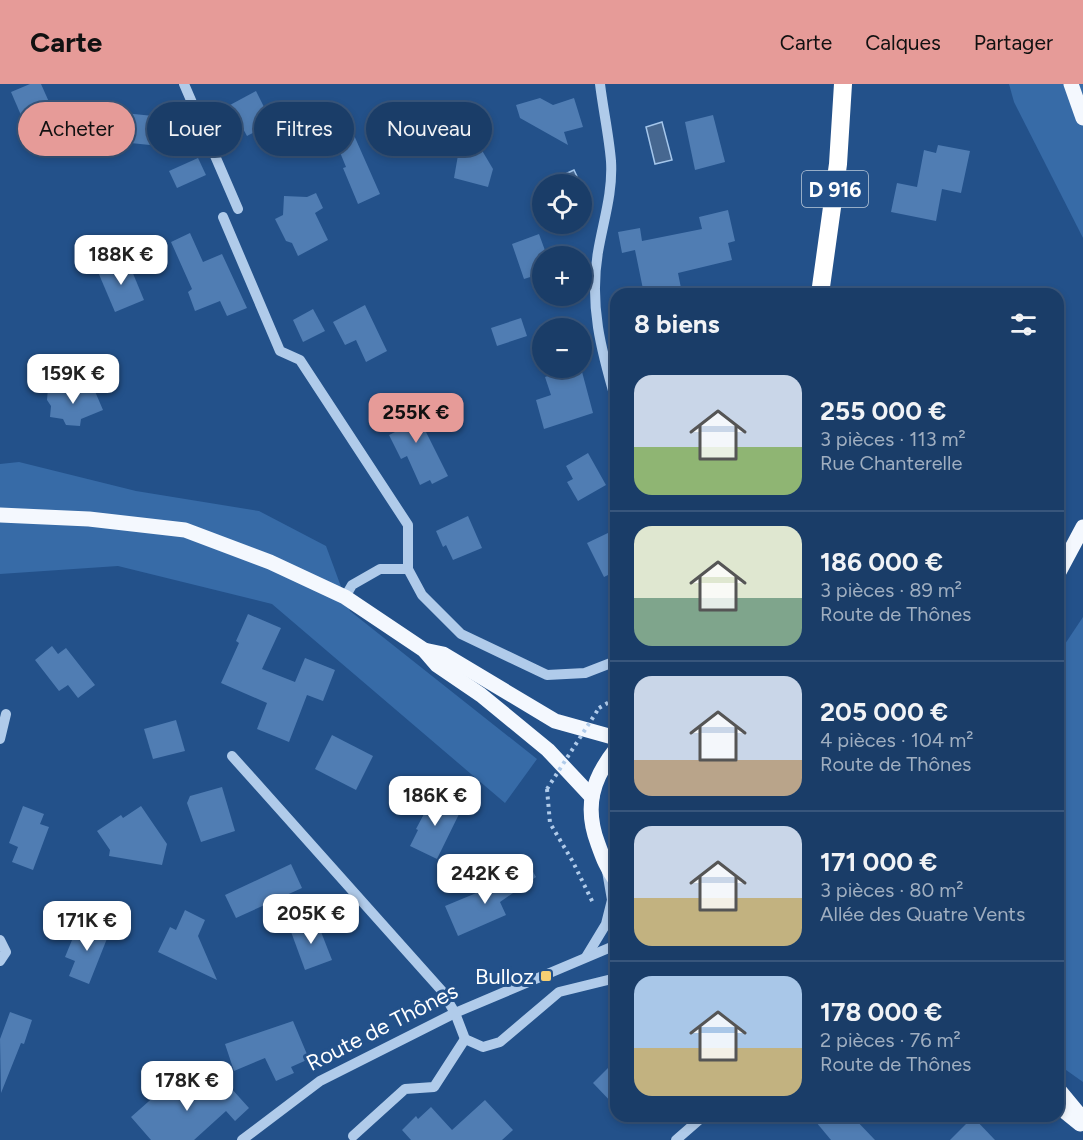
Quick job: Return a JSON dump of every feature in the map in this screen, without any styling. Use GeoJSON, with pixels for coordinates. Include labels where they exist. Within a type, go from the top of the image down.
{"type":"FeatureCollection","features":[{"type":"Feature","properties":{"kind":"highway","name":"D 916"},"geometry":{"type":"LineString","coordinates":[[821,288],[838,164],[843,84]]}},
{"type":"Feature","properties":{"kind":"main road"},"geometry":{"type":"LineString","coordinates":[[1071,84],[1083,118]]}},
{"type":"Feature","properties":{"kind":"main road"},"geometry":{"type":"LineString","coordinates":[[0,515],[89,519],[185,530],[270,562],[345,597],[424,650],[436,665],[481,695],[548,750],[592,797]]}},
{"type":"Feature","properties":{"kind":"main road"},"geometry":{"type":"LineString","coordinates":[[1064,562],[1083,526]]}},
{"type":"Feature","properties":{"kind":"main road"},"geometry":{"type":"LineString","coordinates":[[424,650],[443,654],[555,721],[610,736]]}},
{"type":"Feature","properties":{"kind":"main road"},"geometry":{"type":"LineString","coordinates":[[610,757],[603,766],[592,797],[591,825],[606,868],[610,873]]}},
{"type":"Feature","properties":{"kind":"main road"},"geometry":{"type":"LineString","coordinates":[[1064,1096],[1083,1119]]}},
{"type":"Feature","properties":{"kind":"main road"},"geometry":{"type":"LineString","coordinates":[[1064,1111],[1083,1127]]}},
{"type":"Feature","properties":{"kind":"street"},"geometry":{"type":"LineString","coordinates":[[184,84],[238,209]]}},
{"type":"Feature","properties":{"kind":"street"},"geometry":{"type":"LineString","coordinates":[[600,84],[611,162],[609,206],[598,253],[594,306],[601,352],[610,381]]}},
{"type":"Feature","properties":{"kind":"street"},"geometry":{"type":"LineString","coordinates":[[224,217],[280,351],[300,360],[408,525],[408,569],[422,596],[461,634],[547,675],[585,673],[610,663]]}},
{"type":"Feature","properties":{"kind":"street"},"geometry":{"type":"LineString","coordinates":[[345,597],[352,585],[380,569],[408,569]]}},
{"type":"Feature","properties":{"kind":"street"},"geometry":{"type":"LineString","coordinates":[[0,739],[6,714]]}},
{"type":"Feature","properties":{"kind":"street"},"geometry":{"type":"LineString","coordinates":[[232,756],[442,991],[455,1013],[465,1039],[483,1047],[500,1042],[559,993],[610,980]]}},
{"type":"Feature","properties":{"kind":"street"},"geometry":{"type":"LineString","coordinates":[[606,868],[610,889]]}},
{"type":"Feature","properties":{"kind":"street"},"geometry":{"type":"LineString","coordinates":[[586,957],[606,924],[610,908]]}},
{"type":"Feature","properties":{"kind":"street"},"geometry":{"type":"LineString","coordinates":[[0,940],[6,951],[0,961]]}},
{"type":"Feature","properties":{"kind":"street","name":"Route de Thônes"},"geometry":{"type":"LineString","coordinates":[[242,1140],[320,1081],[455,1013],[610,947]]}},
{"type":"Feature","properties":{"kind":"street"},"geometry":{"type":"LineString","coordinates":[[353,1136],[405,1089],[434,1087],[465,1039]]}},
{"type":"Feature","properties":{"kind":"street"},"geometry":{"type":"LineString","coordinates":[[676,1140],[697,1122]]}},
{"type":"Feature","properties":{"kind":"path"},"geometry":{"type":"LineString","coordinates":[[606,924],[594,918],[593,899],[550,823],[547,789],[599,708],[610,702]]}},
{"type":"Feature","properties":{"kind":"shaded area"},"geometry":{"type":"Polygon","coordinates":[[[1009,84],[1083,84],[1083,238],[1014,102],[1009,84]]]}},
{"type":"Feature","properties":{"kind":"shaded area"},"geometry":{"type":"Polygon","coordinates":[[[662,122],[672,160],[655,164],[646,127],[662,122]]]}},
{"type":"Feature","properties":{"kind":"shaded area"},"geometry":{"type":"Polygon","coordinates":[[[19,462],[136,491],[259,511],[326,546],[350,611],[537,759],[505,803],[272,604],[118,566],[0,574],[0,464],[19,462]]]}},
{"type":"Feature","properties":{"kind":"shaded area"},"geometry":{"type":"Polygon","coordinates":[[[1083,617],[1083,1082],[1064,1069],[1064,646],[1083,617]]]}},
{"type":"Feature","properties":{"kind":"building"},"geometry":{"type":"Polygon","coordinates":[[[30,84],[41,84],[49,102],[18,102],[18,108],[11,92],[30,84]]]}},
{"type":"Feature","properties":{"kind":"building"},"geometry":{"type":"Polygon","coordinates":[[[256,91],[262,102],[254,102],[254,132],[247,136],[242,127],[242,102],[236,102],[256,91]]]}},
{"type":"Feature","properties":{"kind":"building"},"geometry":{"type":"Polygon","coordinates":[[[540,98],[553,105],[574,98],[583,127],[564,132],[568,145],[520,118],[516,105],[540,98]]]}},
{"type":"Feature","properties":{"kind":"building"},"geometry":{"type":"Polygon","coordinates":[[[135,114],[147,115],[147,145],[135,143],[135,114]]]}},
{"type":"Feature","properties":{"kind":"building"},"geometry":{"type":"Polygon","coordinates":[[[713,115],[725,162],[695,170],[685,122],[713,115]]]}},
{"type":"Feature","properties":{"kind":"building"},"geometry":{"type":"Polygon","coordinates":[[[354,135],[380,194],[358,204],[343,168],[346,167],[342,156],[354,156],[354,135]]]}},
{"type":"Feature","properties":{"kind":"building"},"geometry":{"type":"Polygon","coordinates":[[[938,145],[970,151],[961,193],[942,189],[936,221],[891,212],[897,183],[917,187],[924,150],[936,153],[938,145]]]}},
{"type":"Feature","properties":{"kind":"building"},"geometry":{"type":"Polygon","coordinates":[[[458,156],[485,156],[493,169],[488,187],[454,178],[458,156]]]}},
{"type":"Feature","properties":{"kind":"building"},"geometry":{"type":"Polygon","coordinates":[[[198,158],[206,175],[177,188],[169,171],[198,158]]]}},
{"type":"Feature","properties":{"kind":"building"},"geometry":{"type":"Polygon","coordinates":[[[316,193],[323,208],[315,213],[328,240],[298,256],[292,243],[286,241],[275,219],[283,215],[284,196],[307,197],[316,193]]]}},
{"type":"Feature","properties":{"kind":"building"},"geometry":{"type":"Polygon","coordinates":[[[728,210],[735,241],[728,243],[732,260],[678,273],[681,288],[643,288],[635,250],[622,253],[618,232],[640,228],[642,241],[702,229],[699,217],[728,210]]]}},
{"type":"Feature","properties":{"kind":"building"},"geometry":{"type":"Polygon","coordinates":[[[190,233],[203,262],[222,254],[247,308],[227,316],[220,301],[195,311],[188,292],[192,289],[171,242],[190,233]]]}},
{"type":"Feature","properties":{"kind":"building"},"geometry":{"type":"Polygon","coordinates":[[[539,234],[543,246],[532,246],[532,276],[524,279],[512,244],[539,234]]]}},
{"type":"Feature","properties":{"kind":"building"},"geometry":{"type":"Polygon","coordinates":[[[127,259],[144,300],[115,312],[98,272],[127,259]]]}},
{"type":"Feature","properties":{"kind":"building"},"geometry":{"type":"Polygon","coordinates":[[[365,305],[387,351],[366,362],[356,340],[345,345],[333,322],[365,305]]]}},
{"type":"Feature","properties":{"kind":"building"},"geometry":{"type":"Polygon","coordinates":[[[313,309],[325,331],[303,342],[293,320],[313,309]]]}},
{"type":"Feature","properties":{"kind":"building"},"geometry":{"type":"Polygon","coordinates":[[[521,318],[527,336],[497,346],[491,328],[521,318]]]}},
{"type":"Feature","properties":{"kind":"building"},"geometry":{"type":"Polygon","coordinates":[[[545,378],[584,378],[593,413],[544,429],[536,400],[551,395],[545,378]]]}},
{"type":"Feature","properties":{"kind":"building"},"geometry":{"type":"Polygon","coordinates":[[[48,388],[86,392],[94,389],[103,410],[81,419],[80,426],[66,425],[63,419],[50,417],[51,406],[47,400],[48,388]]]}},
{"type":"Feature","properties":{"kind":"building"},"geometry":{"type":"Polygon","coordinates":[[[408,396],[448,476],[432,484],[430,480],[420,485],[407,456],[401,459],[389,435],[403,428],[390,405],[408,396]]]}},
{"type":"Feature","properties":{"kind":"building"},"geometry":{"type":"Polygon","coordinates":[[[588,453],[606,485],[578,501],[567,482],[573,479],[566,466],[588,453]]]}},
{"type":"Feature","properties":{"kind":"building"},"geometry":{"type":"Polygon","coordinates":[[[468,516],[482,548],[453,560],[446,545],[443,547],[436,531],[468,516]]]}},
{"type":"Feature","properties":{"kind":"building"},"geometry":{"type":"Polygon","coordinates":[[[610,532],[610,574],[604,577],[587,543],[610,532]]]}},
{"type":"Feature","properties":{"kind":"building"},"geometry":{"type":"Polygon","coordinates":[[[248,614],[281,628],[262,669],[295,682],[305,658],[335,670],[323,701],[307,695],[289,742],[257,729],[267,703],[221,683],[239,643],[236,641],[248,614]]]}},
{"type":"Feature","properties":{"kind":"building"},"geometry":{"type":"Polygon","coordinates":[[[52,646],[58,654],[66,648],[95,685],[78,698],[68,685],[59,691],[35,660],[52,646]]]}},
{"type":"Feature","properties":{"kind":"building"},"geometry":{"type":"Polygon","coordinates":[[[176,720],[185,751],[153,759],[144,729],[176,720]]]}},
{"type":"Feature","properties":{"kind":"building"},"geometry":{"type":"Polygon","coordinates":[[[332,735],[373,756],[356,790],[315,769],[332,735]]]}},
{"type":"Feature","properties":{"kind":"building"},"geometry":{"type":"Polygon","coordinates":[[[222,787],[235,831],[201,842],[187,803],[190,796],[222,787]]]}},
{"type":"Feature","properties":{"kind":"building"},"geometry":{"type":"Polygon","coordinates":[[[434,795],[461,810],[437,859],[410,846],[418,830],[416,829],[434,795]]]}},
{"type":"Feature","properties":{"kind":"building"},"geometry":{"type":"Polygon","coordinates":[[[23,806],[44,814],[40,824],[49,827],[33,870],[12,862],[18,847],[9,843],[23,806]]]}},
{"type":"Feature","properties":{"kind":"building"},"geometry":{"type":"Polygon","coordinates":[[[141,806],[167,844],[162,865],[109,856],[110,850],[97,831],[121,815],[123,818],[141,806]]]}},
{"type":"Feature","properties":{"kind":"building"},"geometry":{"type":"Polygon","coordinates":[[[291,864],[302,888],[236,918],[225,895],[291,864]]]}},
{"type":"Feature","properties":{"kind":"building"},"geometry":{"type":"Polygon","coordinates":[[[532,870],[536,877],[500,902],[506,915],[458,936],[445,906],[532,870]]]}},
{"type":"Feature","properties":{"kind":"building"},"geometry":{"type":"Polygon","coordinates":[[[185,910],[205,920],[198,936],[217,980],[158,952],[170,927],[176,930],[185,910]]]}},
{"type":"Feature","properties":{"kind":"building"},"geometry":{"type":"Polygon","coordinates":[[[316,919],[332,960],[305,970],[290,929],[316,919]]]}},
{"type":"Feature","properties":{"kind":"building"},"geometry":{"type":"Polygon","coordinates":[[[90,924],[110,931],[89,984],[69,976],[75,961],[65,957],[77,928],[87,932],[90,924]]]}},
{"type":"Feature","properties":{"kind":"building"},"geometry":{"type":"Polygon","coordinates":[[[10,1012],[32,1020],[24,1044],[21,1043],[1,1093],[0,1039],[10,1012]]]}},
{"type":"Feature","properties":{"kind":"building"},"geometry":{"type":"Polygon","coordinates":[[[293,1021],[309,1059],[291,1067],[294,1073],[276,1081],[265,1058],[234,1071],[225,1044],[293,1021]]]}},
{"type":"Feature","properties":{"kind":"building"},"geometry":{"type":"Polygon","coordinates":[[[610,1066],[610,1101],[593,1083],[610,1066]]]}},
{"type":"Feature","properties":{"kind":"building"},"geometry":{"type":"Polygon","coordinates":[[[221,1077],[249,1108],[235,1121],[226,1111],[194,1140],[151,1140],[131,1117],[174,1079],[193,1101],[221,1077]]]}},
{"type":"Feature","properties":{"kind":"building"},"geometry":{"type":"Polygon","coordinates":[[[485,1100],[513,1130],[502,1140],[411,1140],[402,1130],[416,1116],[418,1119],[431,1107],[452,1130],[485,1100]]]}},
{"type":"Feature","properties":{"kind":"building"},"geometry":{"type":"Polygon","coordinates":[[[816,1122],[858,1122],[875,1140],[831,1140],[816,1122]]]}},
{"type":"Feature","properties":{"kind":"building"},"geometry":{"type":"Polygon","coordinates":[[[968,1122],[978,1122],[995,1140],[950,1140],[968,1122]]]}},
{"type":"Feature","properties":{"kind":"place","name":"Bulloz"},"geometry":{"type":"Point","coordinates":[546,976]}}]}
